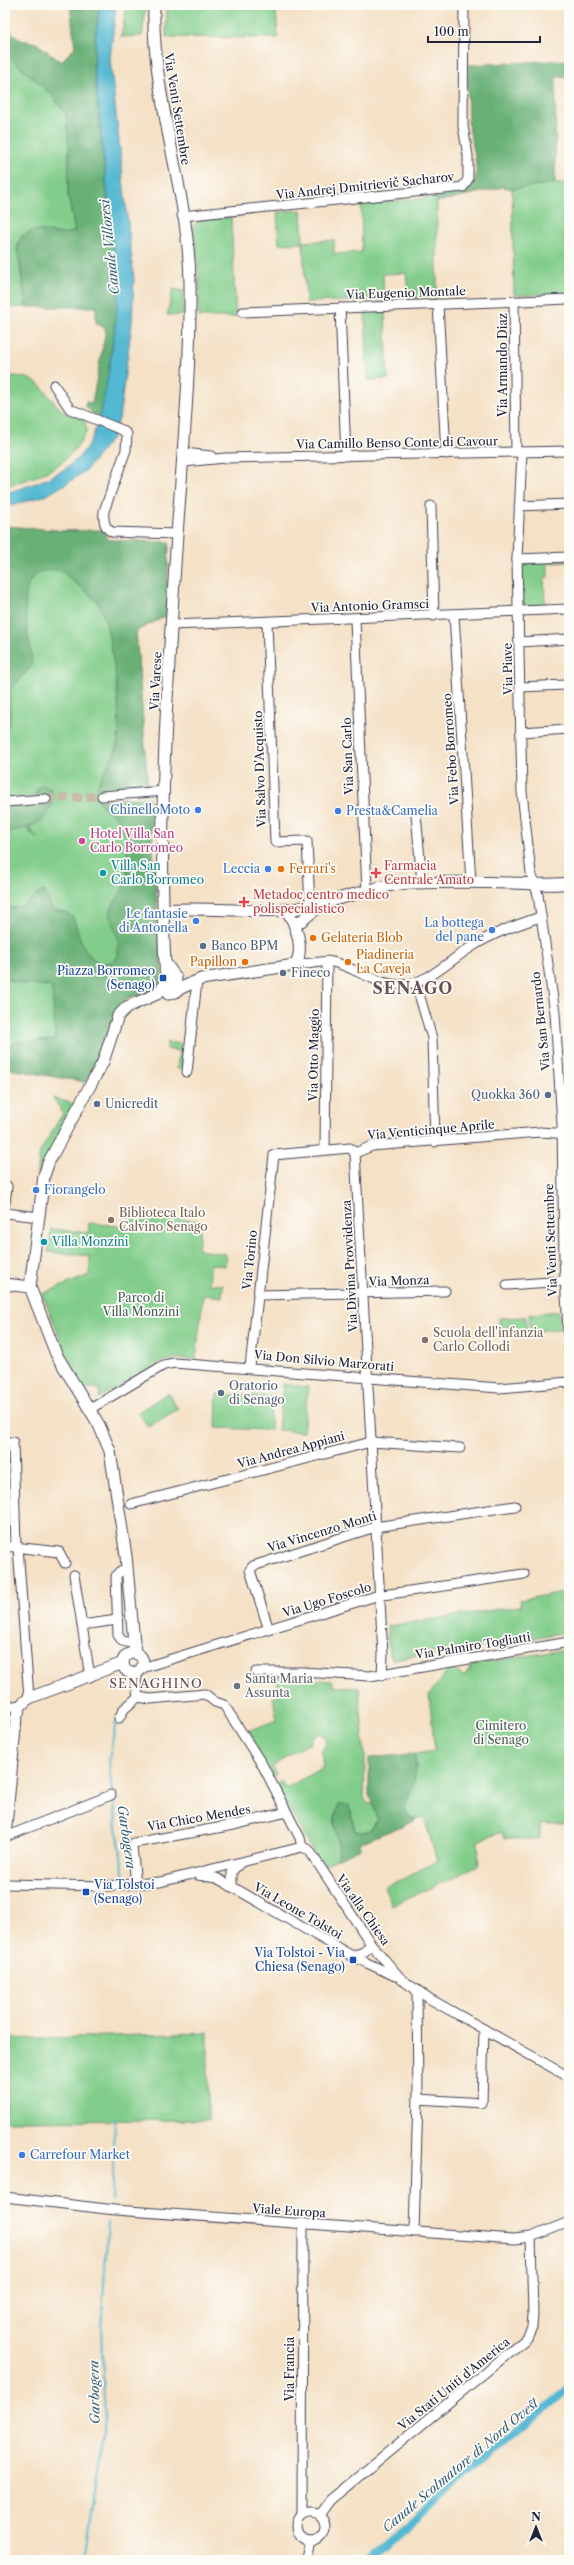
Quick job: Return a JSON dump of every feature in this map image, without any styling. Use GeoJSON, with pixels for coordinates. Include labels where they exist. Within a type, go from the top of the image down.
{"type":"FeatureCollection","features":[{"type":"Feature","properties":{"kind":"street","name":"Via Venti Settembre"},"geometry":{"type":"LineString","coordinates":[[154,5],[154,45],[182,216],[190,282],[184,457]]}},
{"type":"Feature","properties":{"kind":"street","name":"Via Andrej Dmitrievič Sacharov"},"geometry":{"type":"LineString","coordinates":[[182,216],[463,187],[468,179],[468,156],[463,126],[464,5]]}},
{"type":"Feature","properties":{"kind":"street","name":"Via Eugenio Montale"},"geometry":{"type":"LineString","coordinates":[[243,312],[569,299]]}},
{"type":"Feature","properties":{"kind":"street","name":"Via Armando Diaz"},"geometry":{"type":"LineString","coordinates":[[514,301],[519,452]]}},
{"type":"Feature","properties":{"kind":"street"},"geometry":{"type":"LineString","coordinates":[[438,304],[446,454]]}},
{"type":"Feature","properties":{"kind":"street"},"geometry":{"type":"LineString","coordinates":[[340,308],[346,456]]}},
{"type":"Feature","properties":{"kind":"street"},"geometry":{"type":"LineString","coordinates":[[54,385],[68,408],[119,428],[127,434],[127,446],[106,502],[104,518],[106,527],[112,532],[177,534]]}},
{"type":"Feature","properties":{"kind":"street","name":"Via Camillo Benso Conte di Cavour"},"geometry":{"type":"LineString","coordinates":[[184,457],[225,458],[569,451]]}},
{"type":"Feature","properties":{"kind":"street","name":"Via Piave"},"geometry":{"type":"LineString","coordinates":[[519,452],[517,559],[521,687],[522,792],[534,884]]}},
{"type":"Feature","properties":{"kind":"street","name":"Via Varese"},"geometry":{"type":"LineString","coordinates":[[166,983],[164,791],[177,534],[184,457]]}},
{"type":"Feature","properties":{"kind":"street"},"geometry":{"type":"LineString","coordinates":[[519,506],[569,504]]}},
{"type":"Feature","properties":{"kind":"street"},"geometry":{"type":"LineString","coordinates":[[431,506],[434,616]]}},
{"type":"Feature","properties":{"kind":"street"},"geometry":{"type":"LineString","coordinates":[[517,559],[569,557]]}},
{"type":"Feature","properties":{"kind":"street","name":"Via Antonio Gramsci"},"geometry":{"type":"LineString","coordinates":[[172,625],[569,610]]}},
{"type":"Feature","properties":{"kind":"street","name":"Via Febo Borromeo"},"geometry":{"type":"LineString","coordinates":[[454,615],[471,882]]}},
{"type":"Feature","properties":{"kind":"street","name":"Via San Carlo"},"geometry":{"type":"LineString","coordinates":[[355,618],[367,892]]}},
{"type":"Feature","properties":{"kind":"street","name":"Via Salvo D'Acquisto"},"geometry":{"type":"LineString","coordinates":[[267,622],[267,665],[275,842],[307,841],[310,911]]}},
{"type":"Feature","properties":{"kind":"street"},"geometry":{"type":"LineString","coordinates":[[520,642],[569,639]]}},
{"type":"Feature","properties":{"kind":"street"},"geometry":{"type":"LineString","coordinates":[[521,687],[565,685]]}},
{"type":"Feature","properties":{"kind":"street"},"geometry":{"type":"LineString","coordinates":[[521,732],[569,729]]}},
{"type":"Feature","properties":{"kind":"street"},"geometry":{"type":"LineString","coordinates":[[102,796],[164,791]]}},
{"type":"Feature","properties":{"kind":"street"},"geometry":{"type":"LineString","coordinates":[[5,802],[46,799]]}},
{"type":"Feature","properties":{"kind":"street"},"geometry":{"type":"LineString","coordinates":[[416,814],[422,883]]}},
{"type":"Feature","properties":{"kind":"street"},"geometry":{"type":"LineString","coordinates":[[295,926],[310,911],[322,905],[367,892],[422,883],[471,882],[550,886],[569,883]]}},
{"type":"Feature","properties":{"kind":"street","name":"Via San Bernardo"},"geometry":{"type":"LineString","coordinates":[[534,884],[554,999],[565,1134]]}},
{"type":"Feature","properties":{"kind":"street"},"geometry":{"type":"LineString","coordinates":[[165,910],[209,908],[310,911]]}},
{"type":"Feature","properties":{"kind":"street"},"geometry":{"type":"LineString","coordinates":[[119,1718],[138,1697],[133,1672],[125,1657],[132,1650],[132,1627],[126,1556],[110,1451],[90,1409],[56,1354],[30,1287],[45,1171],[105,1067],[118,1016],[127,1007],[150,998],[175,992],[197,981],[289,968],[297,962],[299,952],[295,926],[286,910]]}},
{"type":"Feature","properties":{"kind":"street"},"geometry":{"type":"LineString","coordinates":[[297,962],[307,964],[327,961],[383,982],[416,984],[473,945],[500,932],[540,917]]}},
{"type":"Feature","properties":{"kind":"street","name":"Via Otto Maggio"},"geometry":{"type":"LineString","coordinates":[[326,1150],[327,961]]}},
{"type":"Feature","properties":{"kind":"street"},"geometry":{"type":"LineString","coordinates":[[167,965],[176,978],[175,992]]}},
{"type":"Feature","properties":{"kind":"street"},"geometry":{"type":"LineString","coordinates":[[187,1072],[197,981]]}},
{"type":"Feature","properties":{"kind":"street"},"geometry":{"type":"LineString","coordinates":[[150,998],[166,983],[175,992]]}},
{"type":"Feature","properties":{"kind":"street"},"geometry":{"type":"LineString","coordinates":[[416,984],[432,1038],[434,1142]]}},
{"type":"Feature","properties":{"kind":"street","name":"Via Venticinque Aprile"},"geometry":{"type":"LineString","coordinates":[[274,1155],[350,1148],[355,1153],[372,1146],[540,1132],[565,1134]]}},
{"type":"Feature","properties":{"kind":"street","name":"Via Venti Settembre"},"geometry":{"type":"LineString","coordinates":[[565,1134],[565,1281],[569,1346]]}},
{"type":"Feature","properties":{"kind":"street","name":"Via Divina Provvidenza"},"geometry":{"type":"LineString","coordinates":[[355,1153],[380,1596],[383,1656],[382,1675]]}},
{"type":"Feature","properties":{"kind":"street","name":"Via Torino"},"geometry":{"type":"LineString","coordinates":[[250,1367],[274,1155]]}},
{"type":"Feature","properties":{"kind":"street"},"geometry":{"type":"LineString","coordinates":[[5,1203],[7,1186]]}},
{"type":"Feature","properties":{"kind":"street"},"geometry":{"type":"LineString","coordinates":[[5,1212],[39,1217]]}},
{"type":"Feature","properties":{"kind":"street"},"geometry":{"type":"LineString","coordinates":[[507,1285],[565,1281]]}},
{"type":"Feature","properties":{"kind":"street"},"geometry":{"type":"LineString","coordinates":[[5,1284],[30,1287]]}},
{"type":"Feature","properties":{"kind":"street","name":"Via Monza"},"geometry":{"type":"LineString","coordinates":[[258,1295],[364,1294],[445,1291]]}},
{"type":"Feature","properties":{"kind":"street","name":"Via Don Silvio Marzorati"},"geometry":{"type":"LineString","coordinates":[[90,1409],[169,1364],[196,1363],[499,1388],[569,1382]]}},
{"type":"Feature","properties":{"kind":"street"},"geometry":{"type":"LineString","coordinates":[[5,1442],[13,1442],[25,1701],[15,1726],[5,1836],[111,1796]]}},
{"type":"Feature","properties":{"kind":"street","name":"Via Andrea Appiani"},"geometry":{"type":"LineString","coordinates":[[131,1504],[371,1442],[460,1448]]}},
{"type":"Feature","properties":{"kind":"street","name":"Via Vincenzo Monti"},"geometry":{"type":"LineString","coordinates":[[269,1630],[250,1570],[251,1567],[375,1527],[514,1506]]}},
{"type":"Feature","properties":{"kind":"street"},"geometry":{"type":"LineString","coordinates":[[5,1546],[59,1552],[65,1563]]}},
{"type":"Feature","properties":{"kind":"street"},"geometry":{"type":"LineString","coordinates":[[5,1707],[93,1676],[133,1672],[142,1659],[119,1638],[117,1620],[116,1576],[119,1572],[127,1570]]}},
{"type":"Feature","properties":{"kind":"street","name":"Via Ugo Foscolo"},"geometry":{"type":"LineString","coordinates":[[133,1672],[380,1596],[524,1574]]}},
{"type":"Feature","properties":{"kind":"street"},"geometry":{"type":"LineString","coordinates":[[74,1575],[82,1625],[93,1676]]}},
{"type":"Feature","properties":{"kind":"street"},"geometry":{"type":"LineString","coordinates":[[82,1625],[117,1620]]}},
{"type":"Feature","properties":{"kind":"street","name":"Via Palmiro Togliatti"},"geometry":{"type":"LineString","coordinates":[[256,1672],[302,1672],[349,1676],[382,1675],[395,1671],[569,1642]]}},
{"type":"Feature","properties":{"kind":"street"},"geometry":{"type":"LineString","coordinates":[[383,1656],[385,1662],[395,1671]]}},
{"type":"Feature","properties":{"kind":"street","name":"Via alla Chiesa"},"geometry":{"type":"LineString","coordinates":[[138,1697],[150,1699],[205,1694],[215,1702],[224,1705],[235,1719],[300,1838],[302,1847],[309,1850],[371,1944],[402,1980],[569,2077]]}},
{"type":"Feature","properties":{"kind":"street","name":"Via Chico Mendes"},"geometry":{"type":"LineString","coordinates":[[136,1884],[132,1847],[134,1843],[234,1825],[286,1812]]}},
{"type":"Feature","properties":{"kind":"street","name":"Via Leone Tolstoi"},"geometry":{"type":"LineString","coordinates":[[5,1884],[91,1886],[136,1884],[190,1875],[302,1847]]}},
{"type":"Feature","properties":{"kind":"street"},"geometry":{"type":"LineString","coordinates":[[232,1887],[232,1871],[241,1862]]}},
{"type":"Feature","properties":{"kind":"street","name":"Via Leone Tolstoi"},"geometry":{"type":"LineString","coordinates":[[190,1875],[216,1878],[352,1956],[402,1980]]}},
{"type":"Feature","properties":{"kind":"street"},"geometry":{"type":"LineString","coordinates":[[352,1956],[364,1952],[371,1944]]}},
{"type":"Feature","properties":{"kind":"street"},"geometry":{"type":"LineString","coordinates":[[414,2232],[418,2099],[417,1990]]}},
{"type":"Feature","properties":{"kind":"street"},"geometry":{"type":"LineString","coordinates":[[418,2099],[482,2103],[484,2029]]}},
{"type":"Feature","properties":{"kind":"street","name":"Viale Europa"},"geometry":{"type":"LineString","coordinates":[[5,2197],[115,2210],[514,2239],[532,2237],[569,2222]]}},
{"type":"Feature","properties":{"kind":"street","name":"Via Francia"},"geometry":{"type":"LineString","coordinates":[[302,2515],[303,2223]]}},
{"type":"Feature","properties":{"kind":"street","name":"Via Stati Uniti d'America"},"geometry":{"type":"LineString","coordinates":[[319,2516],[330,2500],[527,2338],[532,2327],[533,2315],[532,2237]]}},
{"type":"Feature","properties":{"kind":"street"},"geometry":{"type":"LineString","coordinates":[[311,2513],[319,2516],[324,2523],[324,2532],[319,2539],[311,2541],[302,2538],[296,2531],[297,2522],[302,2515],[311,2513]]}},
{"type":"Feature","properties":{"kind":"street"},"geometry":{"type":"LineString","coordinates":[[304,2560],[311,2541]]}},
{"type":"Feature","properties":{"kind":"green space"},"geometry":{"type":"Polygon","coordinates":[[[70,5],[100,5],[96,32],[94,68],[118,293],[117,316],[103,409],[100,416],[93,414],[85,406],[86,402],[92,403],[106,329],[96,323],[96,307],[26,307],[17,248],[21,237],[34,231],[62,234],[75,231],[68,196],[69,150],[66,115],[51,94],[8,56],[5,51],[5,28],[21,40],[36,43],[61,62],[75,47],[70,5]]]}},
{"type":"Feature","properties":{"kind":"green space"},"geometry":{"type":"Polygon","coordinates":[[[127,5],[146,5],[142,36],[121,37],[127,5]]]}},
{"type":"Feature","properties":{"kind":"green space"},"geometry":{"type":"Polygon","coordinates":[[[167,5],[243,5],[245,8],[276,9],[278,38],[166,37],[167,5]]]}},
{"type":"Feature","properties":{"kind":"green space"},"geometry":{"type":"Polygon","coordinates":[[[5,51],[51,94],[66,115],[69,150],[68,196],[75,231],[61,234],[34,231],[21,237],[17,248],[26,307],[5,308],[5,51]]]}},
{"type":"Feature","properties":{"kind":"green space"},"geometry":{"type":"Polygon","coordinates":[[[569,60],[569,76],[556,77],[555,183],[512,189],[503,187],[437,202],[437,197],[469,190],[474,183],[476,175],[475,156],[468,118],[468,65],[569,60]]]}},
{"type":"Feature","properties":{"kind":"green space"},"geometry":{"type":"Polygon","coordinates":[[[555,183],[569,184],[569,294],[514,295],[512,189],[555,183]]]}},
{"type":"Feature","properties":{"kind":"green space"},"geometry":{"type":"Polygon","coordinates":[[[437,197],[437,298],[409,299],[406,273],[383,274],[384,300],[306,302],[303,243],[279,244],[277,212],[301,210],[303,242],[334,240],[334,254],[362,252],[361,204],[437,197]]]}},
{"type":"Feature","properties":{"kind":"green space"},"geometry":{"type":"Polygon","coordinates":[[[231,217],[236,317],[199,317],[199,277],[193,226],[199,220],[231,217]]]}},
{"type":"Feature","properties":{"kind":"green space"},"geometry":{"type":"Polygon","coordinates":[[[173,289],[184,291],[183,315],[167,315],[173,289]]]}},
{"type":"Feature","properties":{"kind":"green space"},"geometry":{"type":"Polygon","coordinates":[[[385,311],[388,379],[368,380],[365,312],[385,311]]]}},
{"type":"Feature","properties":{"kind":"green space"},"geometry":{"type":"Polygon","coordinates":[[[5,376],[27,378],[40,385],[63,411],[70,415],[84,418],[87,431],[80,443],[62,462],[42,474],[5,486],[5,376]]]}},
{"type":"Feature","properties":{"kind":"green space"},"geometry":{"type":"Polygon","coordinates":[[[5,526],[65,531],[104,530],[108,540],[169,542],[166,616],[136,631],[148,788],[100,792],[101,800],[149,797],[151,992],[127,998],[118,1007],[98,1058],[85,1082],[5,1068],[5,808],[47,805],[46,796],[5,799],[5,526]]]}},
{"type":"Feature","properties":{"kind":"green space"},"geometry":{"type":"Polygon","coordinates":[[[5,526],[65,531],[104,530],[108,540],[169,542],[166,616],[136,631],[148,788],[100,792],[101,800],[149,797],[162,972],[160,984],[151,992],[127,998],[118,1007],[98,1058],[85,1082],[5,1068],[7,1049],[14,1042],[55,1040],[52,988],[49,986],[23,984],[5,979],[5,907],[20,907],[40,892],[45,891],[52,910],[65,912],[73,917],[86,951],[90,956],[102,964],[112,962],[118,956],[118,938],[109,915],[125,881],[127,872],[126,844],[122,827],[115,816],[101,805],[97,790],[117,746],[119,716],[112,651],[108,631],[98,603],[59,570],[43,571],[33,578],[27,588],[25,602],[32,660],[31,667],[11,689],[10,721],[5,733],[5,526]]]}},
{"type":"Feature","properties":{"kind":"green space"},"geometry":{"type":"Polygon","coordinates":[[[567,560],[567,562],[548,563],[548,577],[544,578],[545,605],[525,606],[522,603],[521,565],[525,562],[567,560]]]}},
{"type":"Feature","properties":{"kind":"green space"},"geometry":{"type":"Polygon","coordinates":[[[5,784],[7,799],[5,799],[5,784]]]}},
{"type":"Feature","properties":{"kind":"green space"},"geometry":{"type":"Polygon","coordinates":[[[43,785],[50,789],[53,802],[48,813],[39,822],[28,827],[38,839],[26,828],[5,833],[5,799],[12,807],[47,805],[46,796],[35,797],[37,789],[43,785]]]}},
{"type":"Feature","properties":{"kind":"green space"},"geometry":{"type":"Polygon","coordinates":[[[167,1042],[187,1045],[184,1070],[177,1069],[179,1051],[166,1049],[167,1042]]]}},
{"type":"Feature","properties":{"kind":"green space"},"geometry":{"type":"Polygon","coordinates":[[[53,1098],[75,1104],[39,1175],[37,1175],[40,1152],[63,1113],[53,1098]]]}},
{"type":"Feature","properties":{"kind":"green space","name":"Parco di Villa Monzini"},"geometry":{"type":"Polygon","coordinates":[[[130,1214],[201,1221],[198,1250],[226,1254],[225,1266],[211,1264],[209,1284],[223,1285],[222,1297],[203,1295],[196,1359],[175,1359],[162,1362],[99,1398],[100,1389],[89,1388],[82,1391],[42,1294],[89,1275],[90,1256],[48,1252],[51,1229],[88,1233],[89,1223],[128,1227],[130,1214]]]}},
{"type":"Feature","properties":{"kind":"green space"},"geometry":{"type":"Polygon","coordinates":[[[559,1311],[561,1329],[530,1331],[529,1314],[559,1311]]]}},
{"type":"Feature","properties":{"kind":"green space"},"geometry":{"type":"Polygon","coordinates":[[[526,1317],[527,1331],[500,1333],[499,1318],[526,1317]]]}},
{"type":"Feature","properties":{"kind":"green space"},"geometry":{"type":"Polygon","coordinates":[[[283,1384],[308,1387],[303,1432],[278,1430],[283,1384]]]}},
{"type":"Feature","properties":{"kind":"green space"},"geometry":{"type":"Polygon","coordinates":[[[168,1393],[178,1409],[148,1427],[138,1412],[168,1393]]]}},
{"type":"Feature","properties":{"kind":"green space"},"geometry":{"type":"Polygon","coordinates":[[[217,1394],[271,1396],[270,1430],[216,1428],[217,1394]]]}},
{"type":"Feature","properties":{"kind":"green space"},"geometry":{"type":"Polygon","coordinates":[[[569,1591],[569,1632],[393,1659],[389,1655],[387,1626],[521,1606],[520,1600],[569,1591]]]}},
{"type":"Feature","properties":{"kind":"green space","name":"Cimitero di Senago"},"geometry":{"type":"Polygon","coordinates":[[[569,1649],[569,1824],[540,1824],[540,1839],[504,1839],[502,1832],[478,1841],[479,1866],[392,1905],[384,1886],[403,1879],[437,1861],[424,1817],[412,1819],[404,1809],[415,1775],[416,1761],[414,1754],[435,1751],[429,1695],[450,1667],[464,1677],[474,1664],[569,1649]]]}},
{"type":"Feature","properties":{"kind":"green space"},"geometry":{"type":"Polygon","coordinates":[[[276,1677],[333,1681],[333,1686],[359,1688],[365,1758],[364,1798],[368,1804],[374,1803],[377,1819],[371,1830],[363,1832],[355,1831],[351,1811],[339,1805],[334,1820],[338,1843],[337,1859],[321,1866],[275,1784],[281,1781],[286,1788],[323,1767],[321,1752],[326,1743],[325,1736],[319,1733],[311,1738],[311,1743],[281,1760],[272,1768],[276,1774],[272,1777],[245,1732],[277,1720],[273,1697],[279,1696],[276,1677]]]}},
{"type":"Feature","properties":{"kind":"green space"},"geometry":{"type":"Polygon","coordinates":[[[414,1754],[416,1761],[415,1775],[404,1809],[408,1816],[416,1820],[360,1843],[361,1848],[337,1859],[338,1844],[335,1820],[339,1805],[349,1805],[355,1831],[363,1832],[371,1830],[377,1819],[373,1802],[369,1796],[369,1758],[414,1754]]]}},
{"type":"Feature","properties":{"kind":"green space"},"geometry":{"type":"Polygon","coordinates":[[[208,2033],[208,2120],[5,2121],[11,2039],[208,2033]]]}},
{"type":"Feature","properties":{"kind":"water","name":"Canale Villoresi"},"geometry":{"type":"Polygon","coordinates":[[[100,5],[116,5],[110,59],[134,279],[132,323],[119,419],[112,438],[86,470],[47,495],[5,507],[5,493],[31,485],[52,476],[68,467],[81,455],[90,441],[98,423],[103,401],[117,313],[118,293],[94,68],[96,32],[100,5]]]}},
{"type":"Feature","properties":{"kind":"waterway","name":"Garbogera"},"geometry":{"type":"LineString","coordinates":[[112,1793],[109,1760],[116,1721]]}},
{"type":"Feature","properties":{"kind":"waterway","name":"Garbogera"},"geometry":{"type":"LineString","coordinates":[[113,1798],[124,1878]]}},
{"type":"Feature","properties":{"kind":"waterway","name":"Garbogera"},"geometry":{"type":"LineString","coordinates":[[112,2201],[115,2118]]}},
{"type":"Feature","properties":{"kind":"waterway","name":"Garbogera"},"geometry":{"type":"LineString","coordinates":[[84,2560],[105,2419],[101,2330],[108,2222]]}},
{"type":"Feature","properties":{"kind":"waterway","name":"Canale Scolmatore di Nord Ovest"},"geometry":{"type":"LineString","coordinates":[[366,2560],[569,2388]]}},
{"type":"Feature","properties":{"kind":"tunnel"},"geometry":{"type":"LineString","coordinates":[[46,799],[102,796]]}},
{"type":"Feature","properties":{"kind":"place","name":"ChinelloMoto"},"geometry":{"type":"Point","coordinates":[198,810]}},
{"type":"Feature","properties":{"kind":"place","name":"Presta&Camelia"},"geometry":{"type":"Point","coordinates":[338,811]}},
{"type":"Feature","properties":{"kind":"place","name":"Hotel Villa San Carlo Borromeo"},"geometry":{"type":"Point","coordinates":[82,841]}},
{"type":"Feature","properties":{"kind":"place","name":"Leccia"},"geometry":{"type":"Point","coordinates":[268,869]}},
{"type":"Feature","properties":{"kind":"place","name":"Ferrari's"},"geometry":{"type":"Point","coordinates":[281,869]}},
{"type":"Feature","properties":{"kind":"place","name":"Villa San Carlo Borromeo"},"geometry":{"type":"Point","coordinates":[103,873]}},
{"type":"Feature","properties":{"kind":"place","name":"Farmacia Centrale Amato"},"geometry":{"type":"Point","coordinates":[376,873]}},
{"type":"Feature","properties":{"kind":"place","name":"Metadoc centro medico polispecialistico"},"geometry":{"type":"Point","coordinates":[244,902]}},
{"type":"Feature","properties":{"kind":"place","name":"Le fantasie di Antonella"},"geometry":{"type":"Point","coordinates":[196,921]}},
{"type":"Feature","properties":{"kind":"place","name":"La bottega del pane"},"geometry":{"type":"Point","coordinates":[492,930]}},
{"type":"Feature","properties":{"kind":"place","name":"Gelateria Blob"},"geometry":{"type":"Point","coordinates":[313,938]}},
{"type":"Feature","properties":{"kind":"place","name":"Banco BPM"},"geometry":{"type":"Point","coordinates":[203,946]}},
{"type":"Feature","properties":{"kind":"place","name":"Papillon"},"geometry":{"type":"Point","coordinates":[245,962]}},
{"type":"Feature","properties":{"kind":"place","name":"Piadineria La Caveja"},"geometry":{"type":"Point","coordinates":[348,962]}},
{"type":"Feature","properties":{"kind":"place","name":"Fineco"},"geometry":{"type":"Point","coordinates":[283,973]}},
{"type":"Feature","properties":{"kind":"place","name":"Piazza Borromeo (Senago)"},"geometry":{"type":"Point","coordinates":[163,978]}},
{"type":"Feature","properties":{"kind":"place","name":"Quokka 360"},"geometry":{"type":"Point","coordinates":[548,1095]}},
{"type":"Feature","properties":{"kind":"place","name":"Unicredit"},"geometry":{"type":"Point","coordinates":[97,1104]}},
{"type":"Feature","properties":{"kind":"place","name":"Fiorangelo"},"geometry":{"type":"Point","coordinates":[36,1190]}},
{"type":"Feature","properties":{"kind":"place","name":"Biblioteca Italo Calvino Senago"},"geometry":{"type":"Point","coordinates":[111,1220]}},
{"type":"Feature","properties":{"kind":"place","name":"Villa Monzini"},"geometry":{"type":"Point","coordinates":[44,1242]}},
{"type":"Feature","properties":{"kind":"place","name":"Scuola dell'infanzia Carlo Collodi"},"geometry":{"type":"Point","coordinates":[425,1340]}},
{"type":"Feature","properties":{"kind":"place","name":"Oratorio di Senago"},"geometry":{"type":"Point","coordinates":[221,1393]}},
{"type":"Feature","properties":{"kind":"place","name":"Santa Maria Assunta"},"geometry":{"type":"Point","coordinates":[237,1686]}},
{"type":"Feature","properties":{"kind":"place","name":"Via Tolstoi (Senago)"},"geometry":{"type":"Point","coordinates":[86,1892]}},
{"type":"Feature","properties":{"kind":"place","name":"Via Tolstoi - Via Chiesa (Senago)"},"geometry":{"type":"Point","coordinates":[353,1960]}},
{"type":"Feature","properties":{"kind":"place","name":"Carrefour Market"},"geometry":{"type":"Point","coordinates":[22,2155]}},
{"type":"Feature","properties":{"kind":"district","name":"SENAGO"},"geometry":{"type":"Point","coordinates":[413,988]}},
{"type":"Feature","properties":{"kind":"district","name":"SENAGHINO"},"geometry":{"type":"Point","coordinates":[156,1683]}}]}
